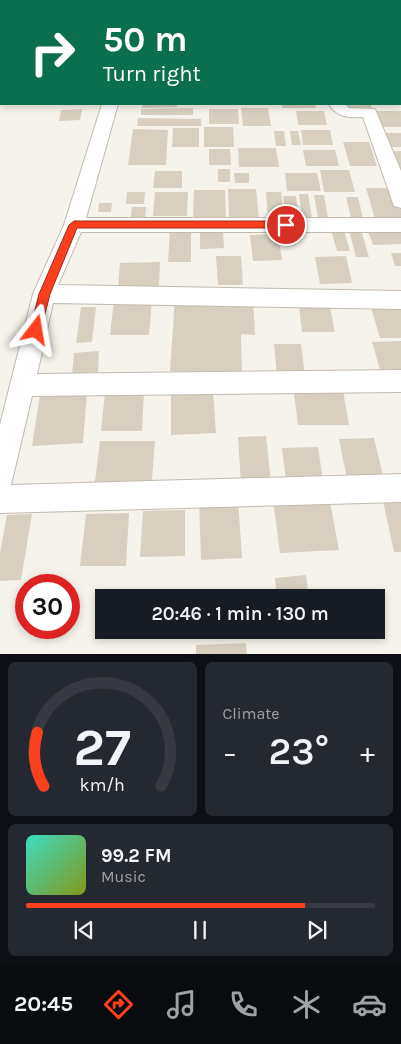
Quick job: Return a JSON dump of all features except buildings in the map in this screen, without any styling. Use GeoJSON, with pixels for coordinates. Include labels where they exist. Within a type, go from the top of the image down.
{"type":"FeatureCollection","features":[{"type":"Feature","properties":{"kind":"street"},"geometry":{"type":"LineString","coordinates":[[0,479],[44,294],[74,225],[110,105]]}},
{"type":"Feature","properties":{"kind":"street"},"geometry":{"type":"LineString","coordinates":[[337,105],[343,112],[369,112],[392,170],[401,201]]}},
{"type":"Feature","properties":{"kind":"street"},"geometry":{"type":"LineString","coordinates":[[74,225],[401,225]]}},
{"type":"Feature","properties":{"kind":"street"},"geometry":{"type":"LineString","coordinates":[[44,294],[401,300]]}},
{"type":"Feature","properties":{"kind":"street"},"geometry":{"type":"LineString","coordinates":[[22,385],[401,381]]}},
{"type":"Feature","properties":{"kind":"street"},"geometry":{"type":"LineString","coordinates":[[0,499],[401,488]]}},
{"type":"Feature","properties":{"kind":"route"},"geometry":{"type":"LineString","coordinates":[[36,330],[44,294],[74,225],[286,225]]}}]}
